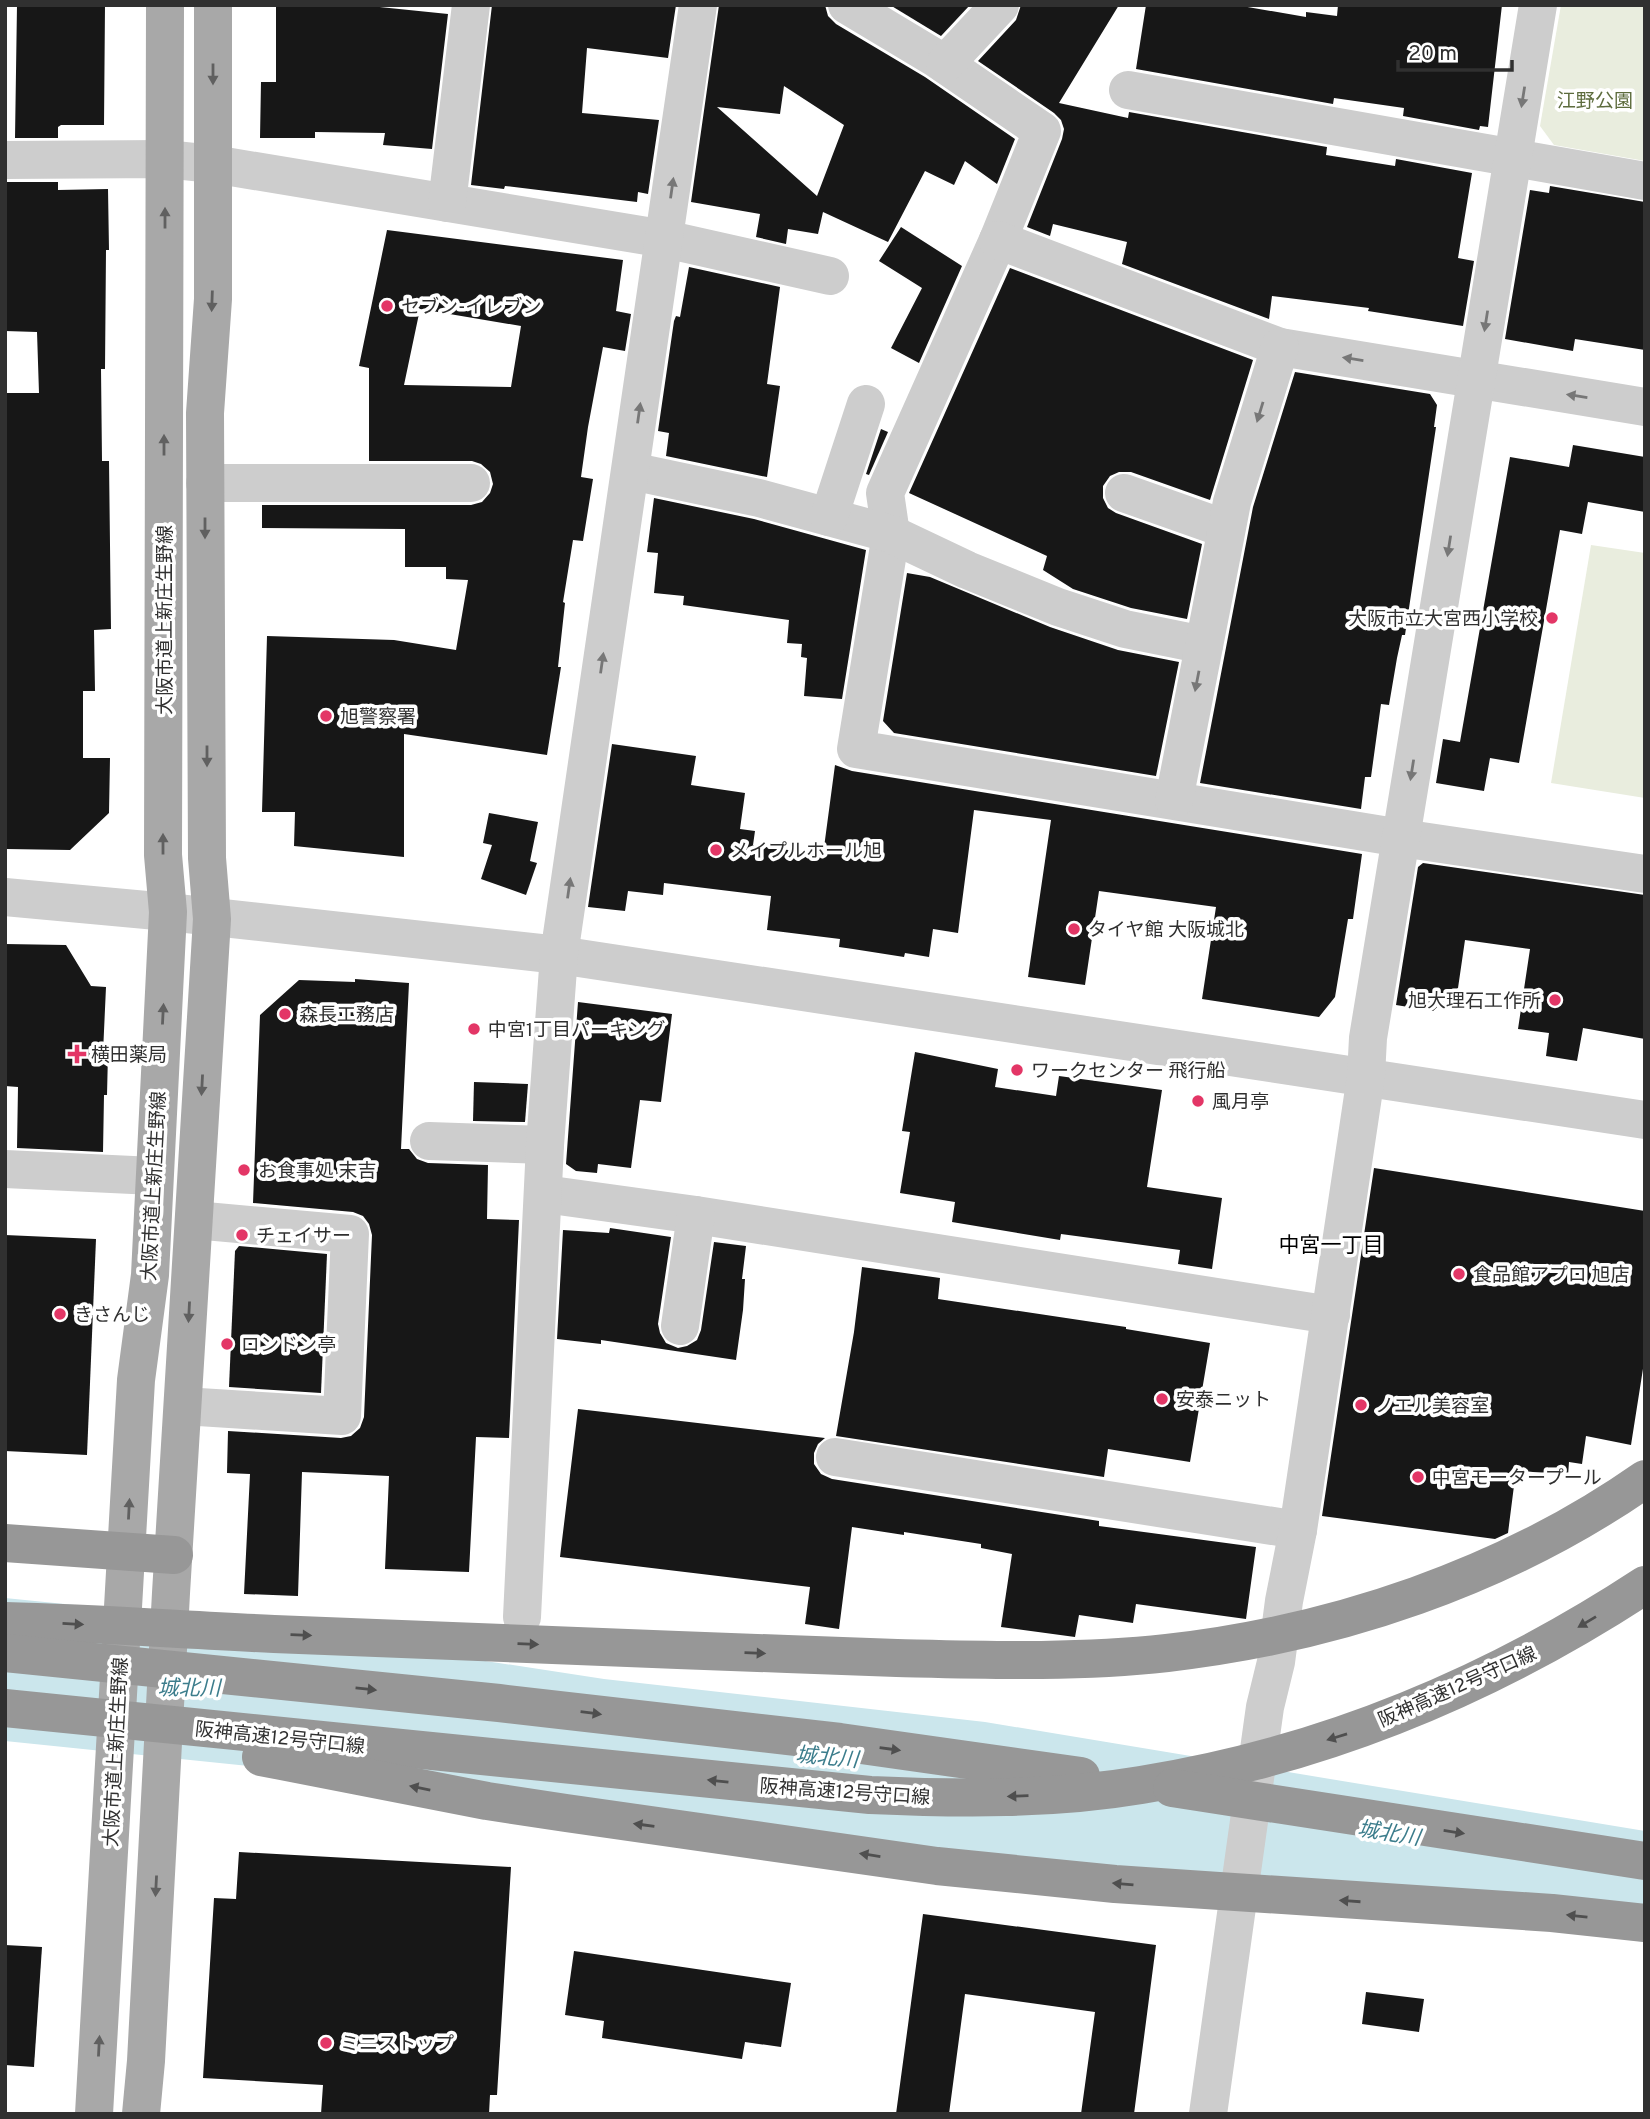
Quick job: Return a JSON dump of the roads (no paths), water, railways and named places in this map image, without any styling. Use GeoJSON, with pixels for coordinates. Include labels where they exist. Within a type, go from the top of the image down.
{"type":"FeatureCollection","features":[{"type":"Feature","properties":{"kind":"highway"},"geometry":{"type":"LineString","coordinates":[[5,1621],[680,1651],[951,1659],[1082,1659],[1153,1654],[1294,1631],[1354,1616],[1426,1592],[1521,1550],[1578,1520],[1645,1479]]}},
{"type":"Feature","properties":{"kind":"highway"},"geometry":{"type":"LineString","coordinates":[[5,1543],[125,1565],[173,1567]]}},
{"type":"Feature","properties":{"kind":"highway","name":"阪神高速12号守口線"},"geometry":{"type":"LineString","coordinates":[[8,1708],[870,1795],[949,1798],[1054,1794],[1139,1786],[1208,1772],[1281,1754],[1364,1728],[1427,1704],[1553,1642],[1645,1585]]}},
{"type":"Feature","properties":{"kind":"highway"},"geometry":{"type":"LineString","coordinates":[[5,1653],[499,1703],[840,1742],[1180,1789],[1645,1861]]}},
{"type":"Feature","properties":{"kind":"highway"},"geometry":{"type":"LineString","coordinates":[[8,1708],[500,1803],[937,1866],[1143,1886],[1552,1913],[1645,1923]]}},
{"type":"Feature","properties":{"kind":"main road","name":"大阪市道上新庄生野線"},"geometry":{"type":"LineString","coordinates":[[94,2114],[136,1380],[150,1275],[168,912],[163,855],[165,5]]}},
{"type":"Feature","properties":{"kind":"main road"},"geometry":{"type":"LineString","coordinates":[[141,2114],[212,919],[207,858],[205,413],[213,299],[213,5]]}},
{"type":"Feature","properties":{"kind":"street"},"geometry":{"type":"LineString","coordinates":[[447,204],[471,5]]}},
{"type":"Feature","properties":{"kind":"street"},"geometry":{"type":"LineString","coordinates":[[522,1617],[545,1145],[559,955],[698,5]]}},
{"type":"Feature","properties":{"kind":"street"},"geometry":{"type":"LineString","coordinates":[[847,5],[945,64],[1042,131],[998,240],[885,493],[891,534],[856,749],[1401,838],[1645,874]]}},
{"type":"Feature","properties":{"kind":"street"},"geometry":{"type":"LineString","coordinates":[[945,64],[1000,5]]}},
{"type":"Feature","properties":{"kind":"street"},"geometry":{"type":"LineString","coordinates":[[1208,2114],[1265,1707],[1276,1662],[1331,1315],[1366,1076],[1368,1038],[1538,5]]}},
{"type":"Feature","properties":{"kind":"street"},"geometry":{"type":"LineString","coordinates":[[1128,90],[1645,181]]}},
{"type":"Feature","properties":{"kind":"street"},"geometry":{"type":"LineString","coordinates":[[5,160],[165,159],[213,164],[665,239],[830,276]]}},
{"type":"Feature","properties":{"kind":"street"},"geometry":{"type":"LineString","coordinates":[[998,240],[1280,347],[1645,407]]}},
{"type":"Feature","properties":{"kind":"street"},"geometry":{"type":"LineString","coordinates":[[1174,800],[1231,502],[1280,347]]}},
{"type":"Feature","properties":{"kind":"street"},"geometry":{"type":"LineString","coordinates":[[829,517],[866,404]]}},
{"type":"Feature","properties":{"kind":"street"},"geometry":{"type":"LineString","coordinates":[[631,471],[759,498],[891,534],[967,570],[1058,607],[1125,629],[1204,645]]}},
{"type":"Feature","properties":{"kind":"street"},"geometry":{"type":"LineString","coordinates":[[205,483],[471,482]]}},
{"type":"Feature","properties":{"kind":"street"},"geometry":{"type":"LineString","coordinates":[[1124,493],[1226,529]]}},
{"type":"Feature","properties":{"kind":"street"},"geometry":{"type":"LineString","coordinates":[[5,897],[559,955],[1645,1120]]}},
{"type":"Feature","properties":{"kind":"street"},"geometry":{"type":"LineString","coordinates":[[429,1141],[545,1145]]}},
{"type":"Feature","properties":{"kind":"street"},"geometry":{"type":"LineString","coordinates":[[5,1169],[154,1176]]}},
{"type":"Feature","properties":{"kind":"street"},"geometry":{"type":"LineString","coordinates":[[544,1194],[696,1215],[1331,1315]]}},
{"type":"Feature","properties":{"kind":"street"},"geometry":{"type":"LineString","coordinates":[[680,1326],[696,1215]]}},
{"type":"Feature","properties":{"kind":"street"},"geometry":{"type":"LineString","coordinates":[[183,1406],[342,1416],[350,1234],[194,1220]]}},
{"type":"Feature","properties":{"kind":"street"},"geometry":{"type":"LineString","coordinates":[[835,1457],[1298,1530]]}},
{"type":"Feature","properties":{"kind":"water","name":"城北川"},"geometry":{"type":"Polygon","coordinates":[[[5,1598],[204,1618],[604,1679],[985,1722],[1645,1831],[1645,1942],[443,1786],[5,1741],[5,1598]]]}},
{"type":"Feature","properties":{"kind":"place","name":"セブン-イレブン"},"geometry":{"type":"Point","coordinates":[387,306]}},
{"type":"Feature","properties":{"kind":"place","name":"大阪市立大宮西小学校"},"geometry":{"type":"Point","coordinates":[1552,618]}},
{"type":"Feature","properties":{"kind":"place","name":"旭警察署"},"geometry":{"type":"Point","coordinates":[326,716]}},
{"type":"Feature","properties":{"kind":"place","name":"メイプルホール旭"},"geometry":{"type":"Point","coordinates":[716,850]}},
{"type":"Feature","properties":{"kind":"place","name":"タイヤ館 大阪城北"},"geometry":{"type":"Point","coordinates":[1074,929]}},
{"type":"Feature","properties":{"kind":"place","name":"旭大理石工作所"},"geometry":{"type":"Point","coordinates":[1555,1000]}},
{"type":"Feature","properties":{"kind":"place","name":"森長工務店"},"geometry":{"type":"Point","coordinates":[285,1014]}},
{"type":"Feature","properties":{"kind":"place","name":"中宮1丁目パーキング"},"geometry":{"type":"Point","coordinates":[474,1029]}},
{"type":"Feature","properties":{"kind":"place","name":"横田薬局"},"geometry":{"type":"Point","coordinates":[77,1054]}},
{"type":"Feature","properties":{"kind":"place","name":"ワークセンター 飛行船"},"geometry":{"type":"Point","coordinates":[1017,1070]}},
{"type":"Feature","properties":{"kind":"place","name":"風月亭"},"geometry":{"type":"Point","coordinates":[1198,1101]}},
{"type":"Feature","properties":{"kind":"place","name":"お食事処 末吉"},"geometry":{"type":"Point","coordinates":[244,1170]}},
{"type":"Feature","properties":{"kind":"place","name":"チェイサー"},"geometry":{"type":"Point","coordinates":[242,1235]}},
{"type":"Feature","properties":{"kind":"place","name":"食品館アプロ 旭店"},"geometry":{"type":"Point","coordinates":[1459,1274]}},
{"type":"Feature","properties":{"kind":"place","name":"きさんじ"},"geometry":{"type":"Point","coordinates":[60,1314]}},
{"type":"Feature","properties":{"kind":"place","name":"ロンドン亭"},"geometry":{"type":"Point","coordinates":[227,1344]}},
{"type":"Feature","properties":{"kind":"place","name":"安泰ニット"},"geometry":{"type":"Point","coordinates":[1162,1399]}},
{"type":"Feature","properties":{"kind":"place","name":"ノエル美容室"},"geometry":{"type":"Point","coordinates":[1361,1405]}},
{"type":"Feature","properties":{"kind":"place","name":"中宮モータープール"},"geometry":{"type":"Point","coordinates":[1418,1477]}},
{"type":"Feature","properties":{"kind":"place","name":"ミニストップ"},"geometry":{"type":"Point","coordinates":[326,2043]}},
{"type":"Feature","properties":{"kind":"district","name":"中宮一丁目"},"geometry":{"type":"Point","coordinates":[1331,1245]}},
{"type":"Feature","properties":{"kind":"park label","name":"江野公園"},"geometry":{"type":"Point","coordinates":[1595,100]}}]}
